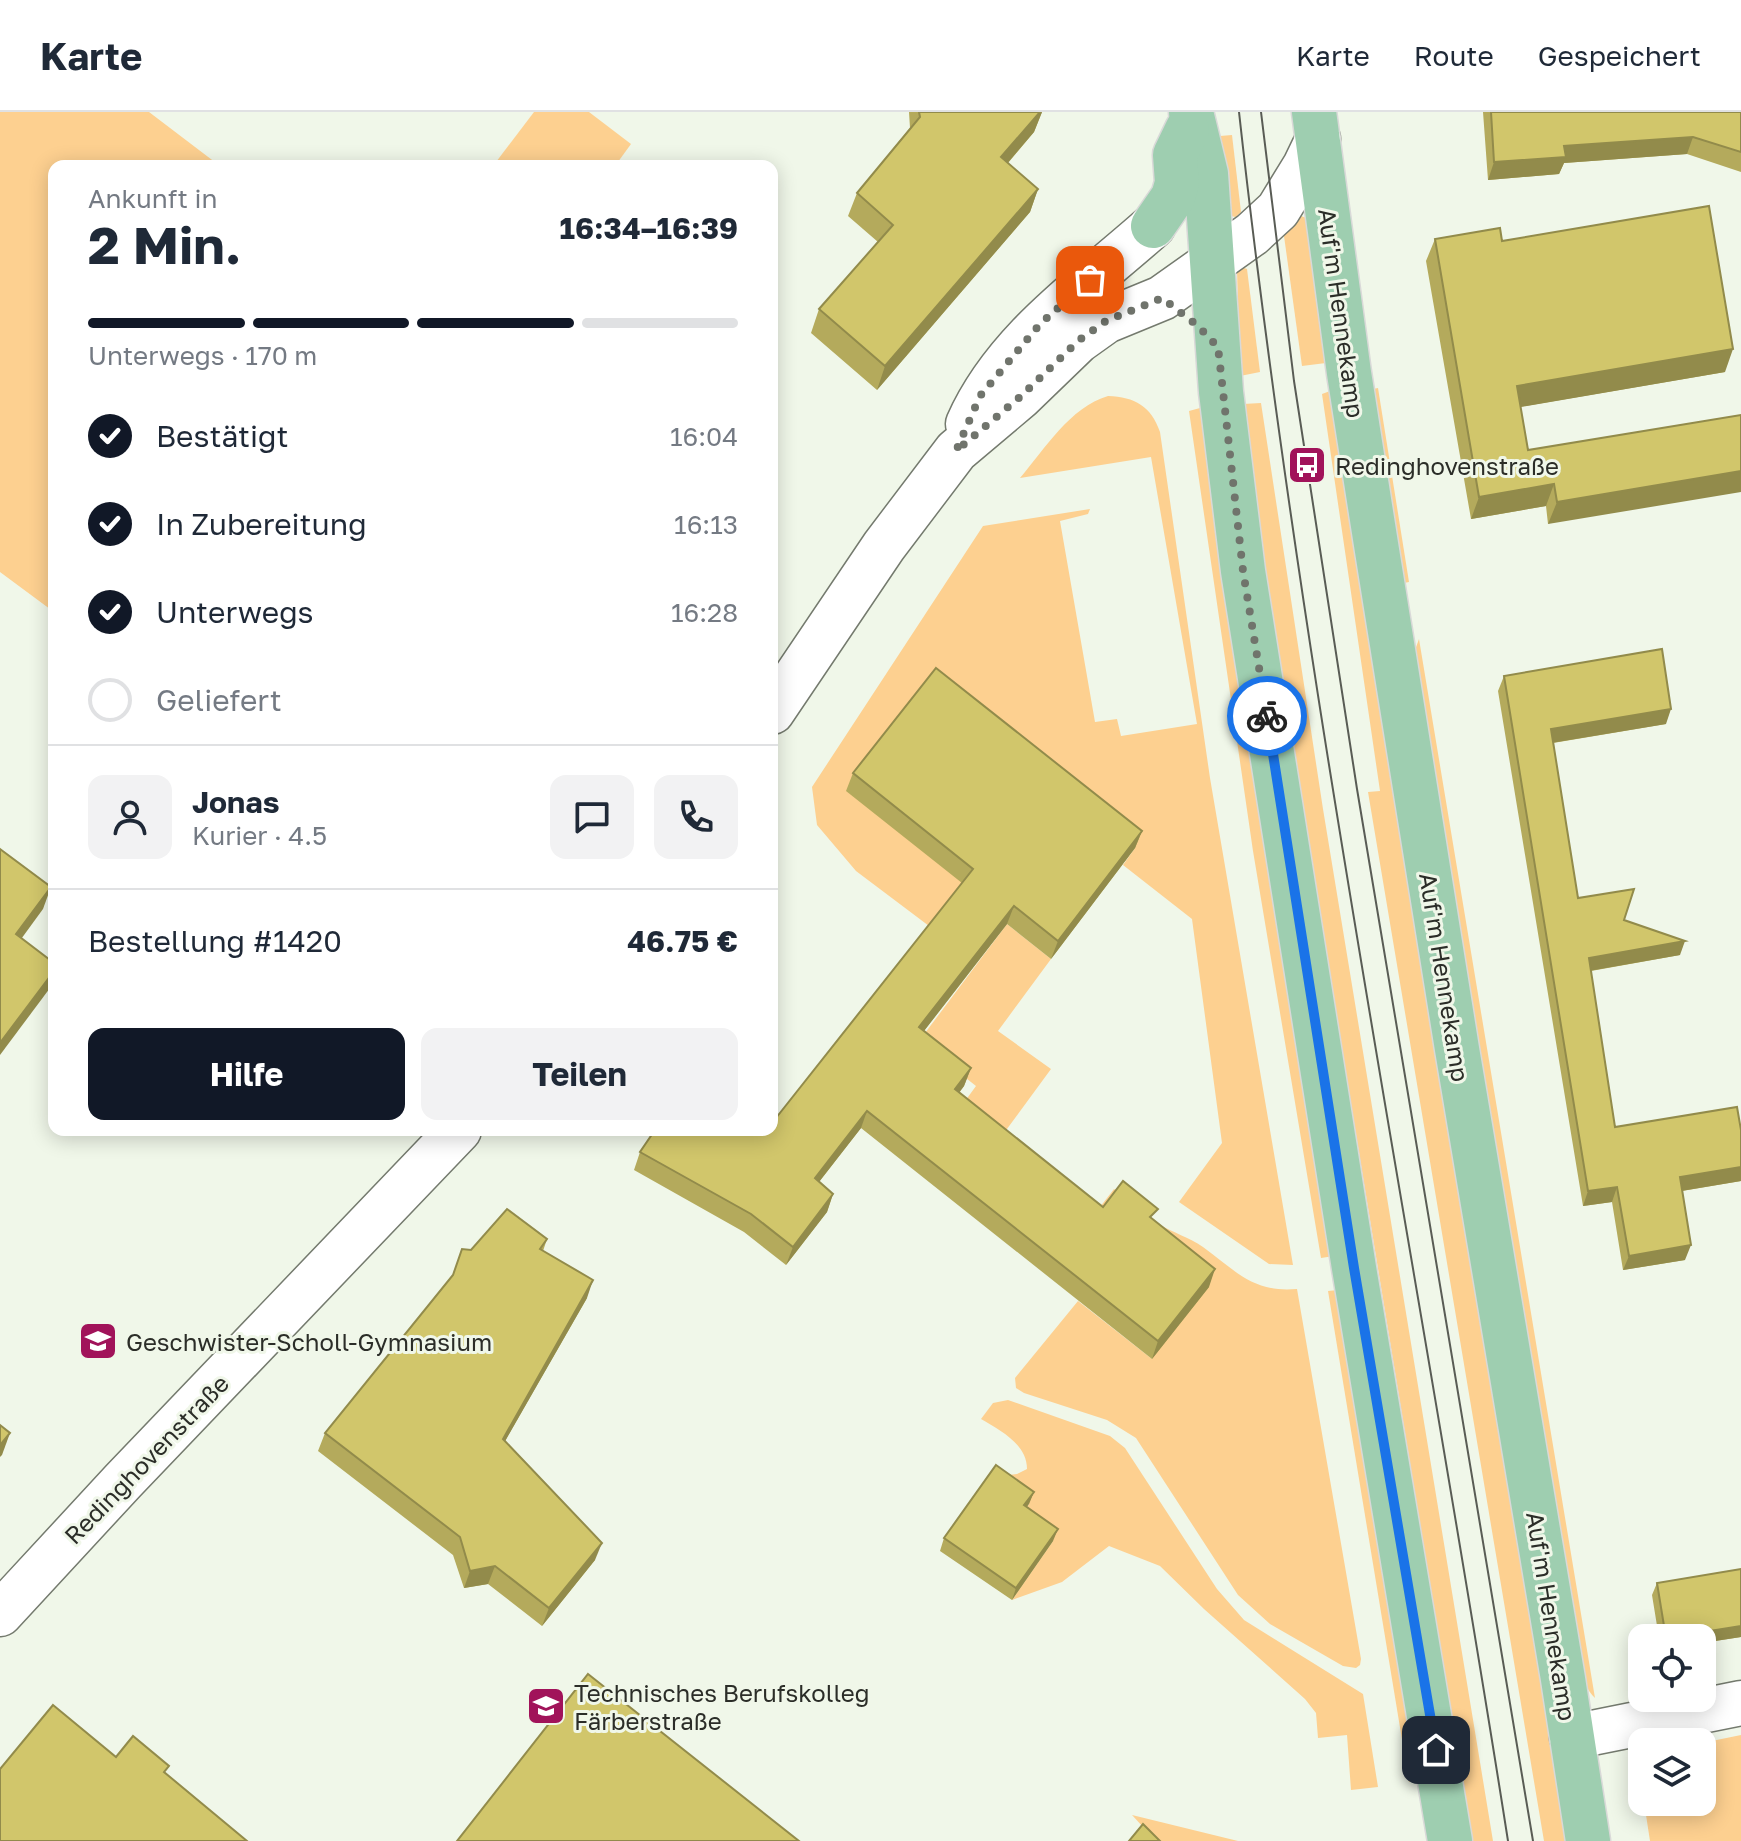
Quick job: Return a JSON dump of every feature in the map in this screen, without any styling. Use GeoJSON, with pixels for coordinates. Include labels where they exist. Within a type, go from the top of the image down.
{"type":"FeatureCollection","features":[{"type":"Feature","properties":{"kind":"main road"},"geometry":{"type":"LineString","coordinates":[[1153,226],[1173,197],[1177,183],[1175,155],[1191,116]]}},
{"type":"Feature","properties":{"kind":"main road"},"geometry":{"type":"LineString","coordinates":[[1191,116],[1206,174],[1218,347],[1243,571],[1354,1268],[1450,1841]]}},
{"type":"Feature","properties":{"kind":"main road","name":"Auf'm Hennekamp"},"geometry":{"type":"LineString","coordinates":[[1316,125],[1349,373],[1375,538],[1588,1841]]}},
{"type":"Feature","properties":{"kind":"street"},"geometry":{"type":"LineString","coordinates":[[778,703],[884,546],[956,451],[1020,397],[1078,341],[1106,321],[1162,298],[1252,234],[1278,210],[1305,166],[1316,125]]}},
{"type":"Feature","properties":{"kind":"street"},"geometry":{"type":"LineString","coordinates":[[956,451],[980,396],[1040,324],[1153,226]]}},
{"type":"Feature","properties":{"kind":"street"},"geometry":{"type":"LineString","coordinates":[[1162,298],[1198,326],[1218,347]]}},
{"type":"Feature","properties":{"kind":"street","name":"Redinghovenstraße"},"geometry":{"type":"LineString","coordinates":[[0,1614],[453,1136]]}},
{"type":"Feature","properties":{"kind":"street"},"geometry":{"type":"LineString","coordinates":[[1572,1737],[1723,1707]]}},
{"type":"Feature","properties":{"kind":"shaded area"},"geometry":{"type":"Polygon","coordinates":[[[0,112],[149,112],[212,160],[48,160],[48,608],[0,572],[0,112]]]}},
{"type":"Feature","properties":{"kind":"shaded area"},"geometry":{"type":"Polygon","coordinates":[[[534,112],[589,112],[631,144],[619,160],[498,160],[534,112]]]}},
{"type":"Feature","properties":{"kind":"shaded area"},"geometry":{"type":"Polygon","coordinates":[[[1232,135],[1241,212],[1236,217],[1230,216],[1220,136],[1232,135]]]}},
{"type":"Feature","properties":{"kind":"shaded area"},"geometry":{"type":"Polygon","coordinates":[[[1301,216],[1309,219],[1326,363],[1302,366],[1284,236],[1301,216]]]}},
{"type":"Feature","properties":{"kind":"shaded area"},"geometry":{"type":"Polygon","coordinates":[[[1239,266],[1247,269],[1260,372],[1240,376],[1237,270],[1239,266]]]}},
{"type":"Feature","properties":{"kind":"shaded area"},"geometry":{"type":"Polygon","coordinates":[[[1378,388],[1409,582],[1404,583],[1373,389],[1378,388]]]}},
{"type":"Feature","properties":{"kind":"shaded area"},"geometry":{"type":"Polygon","coordinates":[[[1330,391],[1567,1841],[1544,1841],[1368,792],[1380,791],[1322,394],[1330,391]]]}},
{"type":"Feature","properties":{"kind":"shaded area"},"geometry":{"type":"Polygon","coordinates":[[[1108,396],[1126,398],[1147,409],[1160,432],[1210,778],[1293,1265],[1269,1264],[1179,1202],[1222,1143],[1192,919],[1123,865],[1135,848],[967,887],[933,929],[856,871],[817,825],[812,787],[983,526],[1090,509],[1088,514],[1060,521],[1095,722],[1117,719],[1121,736],[1197,724],[1151,457],[1020,478],[1070,419],[1094,401],[1108,396]]]}},
{"type":"Feature","properties":{"kind":"shaded area"},"geometry":{"type":"Polygon","coordinates":[[[1261,403],[1323,809],[1493,1841],[1472,1841],[1273,629],[1243,404],[1261,403]]]}},
{"type":"Feature","properties":{"kind":"shaded area"},"geometry":{"type":"Polygon","coordinates":[[[1200,408],[1232,638],[1334,1256],[1321,1258],[1253,851],[1189,411],[1200,408]]]}},
{"type":"Feature","properties":{"kind":"shaded area"},"geometry":{"type":"Polygon","coordinates":[[[1419,639],[1595,1698],[1586,1684],[1579,1659],[1414,653],[1419,639]]]}},
{"type":"Feature","properties":{"kind":"shaded area"},"geometry":{"type":"Polygon","coordinates":[[[1007,924],[1051,959],[998,1031],[1051,1069],[1004,1133],[1100,1207],[1114,1189],[1153,1220],[1198,1244],[1246,1278],[1268,1288],[1297,1289],[1361,1659],[1356,1668],[1343,1666],[1270,1624],[1238,1595],[1136,1438],[1107,1420],[1016,1388],[1015,1378],[1078,1301],[1152,1359],[1096,1225],[960,1108],[976,1086],[919,1041],[1007,924]]]}},
{"type":"Feature","properties":{"kind":"shaded area"},"geometry":{"type":"Polygon","coordinates":[[[1338,1290],[1421,1778],[1409,1782],[1328,1291],[1338,1290]]]}},
{"type":"Feature","properties":{"kind":"shaded area"},"geometry":{"type":"Polygon","coordinates":[[[1008,1400],[1110,1436],[1125,1448],[1217,1589],[1244,1620],[1363,1694],[1378,1787],[1351,1790],[1347,1735],[1318,1738],[1316,1713],[1305,1699],[1160,1566],[1109,1546],[1062,1582],[1012,1600],[1053,1541],[1019,1517],[1029,1504],[991,1477],[1017,1474],[1027,1469],[1018,1445],[981,1419],[993,1403],[1008,1400]]]}},
{"type":"Feature","properties":{"kind":"shaded area"},"geometry":{"type":"Polygon","coordinates":[[[1741,1735],[1741,1841],[1650,1841],[1646,1816],[1716,1816],[1716,1740],[1741,1735]]]}},
{"type":"Feature","properties":{"kind":"shaded area"},"geometry":{"type":"Polygon","coordinates":[[[1132,1815],[1238,1841],[1156,1841],[1132,1815]]]}},
{"type":"Feature","properties":{"kind":"building"},"geometry":{"type":"Polygon","coordinates":[[[919,112],[1040,112],[1001,157],[1038,189],[885,366],[819,309],[893,225],[857,193],[920,117],[919,112]]]}},
{"type":"Feature","properties":{"kind":"building"},"geometry":{"type":"Polygon","coordinates":[[[1491,112],[1741,112],[1741,152],[1693,137],[1564,146],[1566,157],[1494,162],[1491,112]]]}},
{"type":"Feature","properties":{"kind":"building"},"geometry":{"type":"Polygon","coordinates":[[[1709,206],[1733,349],[1517,386],[1528,450],[1741,415],[1741,471],[1557,502],[1554,484],[1479,497],[1435,239],[1500,228],[1502,241],[1709,206]]]}},
{"type":"Feature","properties":{"kind":"building"},"geometry":{"type":"Polygon","coordinates":[[[1662,649],[1671,709],[1551,729],[1578,898],[1634,889],[1624,920],[1685,941],[1589,958],[1615,1127],[1737,1107],[1741,1130],[1741,1167],[1680,1177],[1691,1245],[1629,1256],[1617,1187],[1588,1191],[1504,676],[1662,649]]]}},
{"type":"Feature","properties":{"kind":"building"},"geometry":{"type":"Polygon","coordinates":[[[936,668],[1142,831],[1058,941],[1014,906],[919,1027],[971,1068],[955,1089],[1103,1207],[1123,1181],[1158,1209],[1150,1217],[1215,1269],[1158,1341],[867,1111],[815,1178],[833,1194],[793,1247],[751,1214],[640,1152],[651,1136],[778,1136],[778,1115],[973,869],[853,773],[936,668]]]}},
{"type":"Feature","properties":{"kind":"building"},"geometry":{"type":"Polygon","coordinates":[[[0,849],[48,885],[48,891],[16,934],[48,958],[48,979],[0,1043],[0,849]]]}},
{"type":"Feature","properties":{"kind":"building"},"geometry":{"type":"Polygon","coordinates":[[[507,1209],[547,1239],[540,1249],[593,1280],[503,1439],[602,1543],[549,1608],[495,1566],[470,1571],[460,1537],[325,1433],[453,1275],[462,1249],[471,1250],[507,1209]]]}},
{"type":"Feature","properties":{"kind":"building"},"geometry":{"type":"Polygon","coordinates":[[[0,1425],[10,1433],[0,1445],[0,1425]]]}},
{"type":"Feature","properties":{"kind":"building"},"geometry":{"type":"Polygon","coordinates":[[[996,1465],[1034,1492],[1024,1505],[1058,1529],[1016,1588],[944,1538],[996,1465]]]}},
{"type":"Feature","properties":{"kind":"building"},"geometry":{"type":"Polygon","coordinates":[[[1741,1569],[1741,1626],[1716,1630],[1716,1624],[1664,1624],[1657,1583],[1741,1569]]]}},
{"type":"Feature","properties":{"kind":"building"},"geometry":{"type":"Polygon","coordinates":[[[588,1674],[799,1841],[457,1841],[588,1674]]]}},
{"type":"Feature","properties":{"kind":"building"},"geometry":{"type":"Polygon","coordinates":[[[53,1705],[116,1757],[133,1736],[169,1766],[164,1772],[247,1841],[0,1841],[0,1769],[53,1705]]]}},
{"type":"Feature","properties":{"kind":"building"},"geometry":{"type":"Polygon","coordinates":[[[1143,1824],[1160,1841],[1129,1841],[1143,1824]]]}},
{"type":"Feature","properties":{"kind":"tram line"},"geometry":{"type":"LineString","coordinates":[[1239,112],[1295,546],[1508,1841]]}},
{"type":"Feature","properties":{"kind":"tram line"},"geometry":{"type":"LineString","coordinates":[[1261,112],[1294,381],[1357,789],[1533,1841]]}},
{"type":"Feature","properties":{"kind":"way so far"},"geometry":{"type":"LineString","coordinates":[[1090,280],[1040,324],[980,396],[956,451],[1020,397],[1078,341],[1106,321],[1162,298],[1198,326],[1218,347],[1243,571],[1267,716]]}},
{"type":"Feature","properties":{"kind":"place","name":"Redinghovenstraße"},"geometry":{"type":"Point","coordinates":[1307,465]}},
{"type":"Feature","properties":{"kind":"place","name":"Geschwister-Scholl-Gymnasium"},"geometry":{"type":"Point","coordinates":[98,1341]}},
{"type":"Feature","properties":{"kind":"place","name":"Technisches Berufskolleg Färberstraße"},"geometry":{"type":"Point","coordinates":[546,1706]}},
{"type":"Feature","properties":{"kind":"route"},"geometry":{"type":"LineString","coordinates":[[1267,716],[1354,1268],[1436,1750]]}}]}
